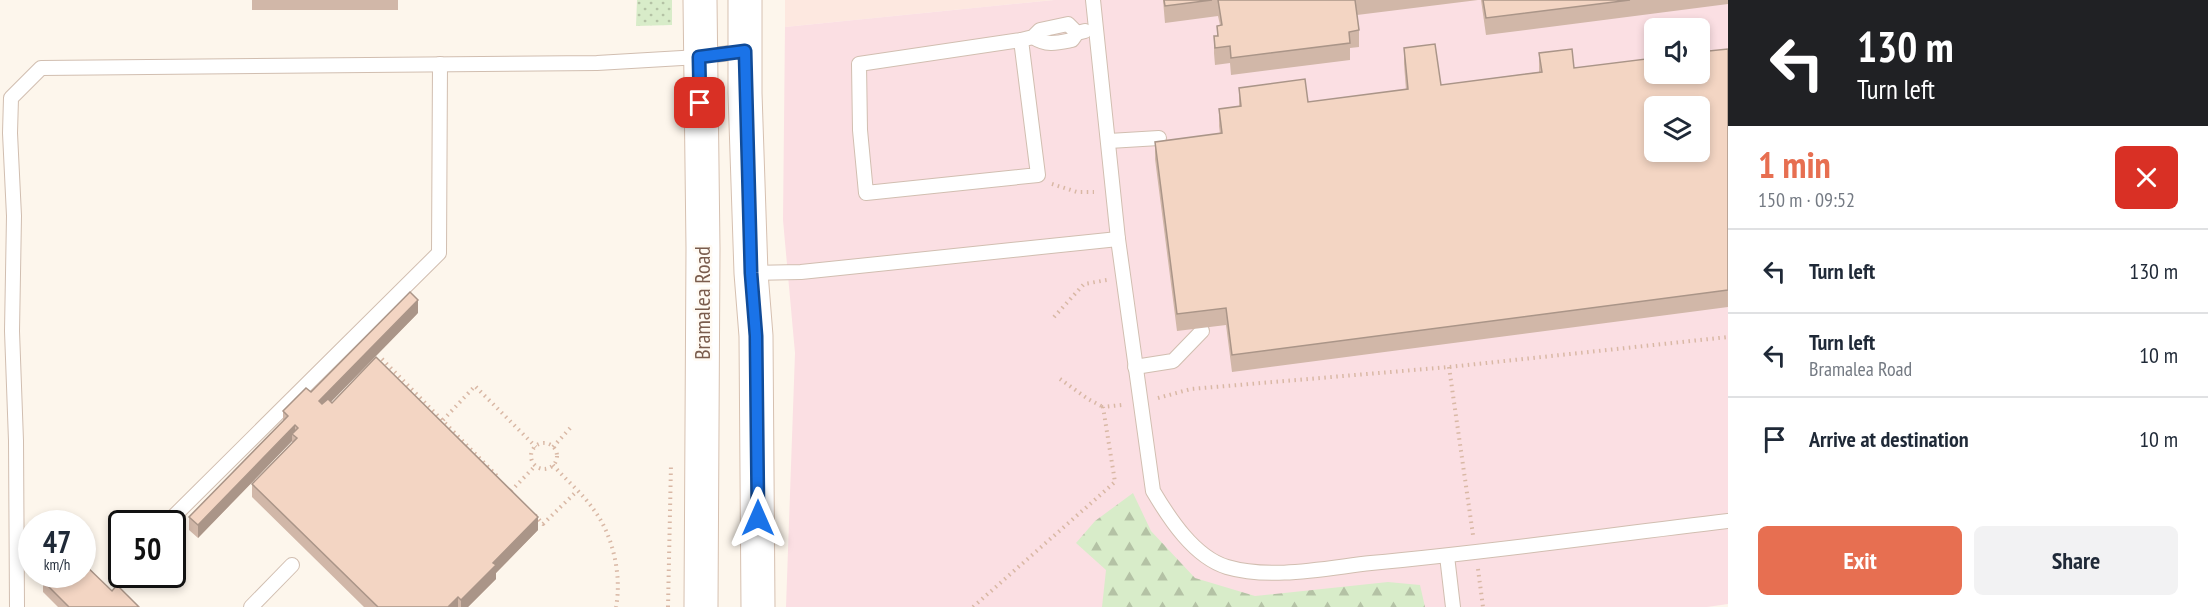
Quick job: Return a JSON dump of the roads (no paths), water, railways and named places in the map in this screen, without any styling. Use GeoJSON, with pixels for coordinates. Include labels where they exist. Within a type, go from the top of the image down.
{"type":"FeatureCollection","features":[{"type":"Feature","properties":{"kind":"main road","name":"Bramalea Road"},"geometry":{"type":"LineString","coordinates":[[700,0],[703,248],[701,607]]}},
{"type":"Feature","properties":{"kind":"main road"},"geometry":{"type":"LineString","coordinates":[[745,0],[751,273],[756,336],[758,607]]}},
{"type":"Feature","properties":{"kind":"lane"},"geometry":{"type":"LineString","coordinates":[[1093,0],[1118,239],[1153,491],[1173,524],[1196,549],[1225,567],[1261,574],[1447,556],[1728,520]]}},
{"type":"Feature","properties":{"kind":"lane"},"geometry":{"type":"LineString","coordinates":[[1027,39],[1038,175],[866,193],[859,64],[1027,39],[1040,30],[1068,24],[1077,33],[1095,29]]}},
{"type":"Feature","properties":{"kind":"lane"},"geometry":{"type":"LineString","coordinates":[[17,607],[11,98],[41,68],[597,63],[699,57],[745,51]]}},
{"type":"Feature","properties":{"kind":"lane"},"geometry":{"type":"LineString","coordinates":[[180,510],[439,253],[440,64]]}},
{"type":"Feature","properties":{"kind":"lane"},"geometry":{"type":"LineString","coordinates":[[1109,141],[1159,138]]}},
{"type":"Feature","properties":{"kind":"lane"},"geometry":{"type":"LineString","coordinates":[[751,273],[801,272],[1118,239]]}},
{"type":"Feature","properties":{"kind":"lane"},"geometry":{"type":"LineString","coordinates":[[1135,367],[1173,361],[1202,332]]}},
{"type":"Feature","properties":{"kind":"lane"},"geometry":{"type":"LineString","coordinates":[[1447,556],[1453,607]]}},
{"type":"Feature","properties":{"kind":"lane"},"geometry":{"type":"LineString","coordinates":[[251,607],[291,565]]}}]}
